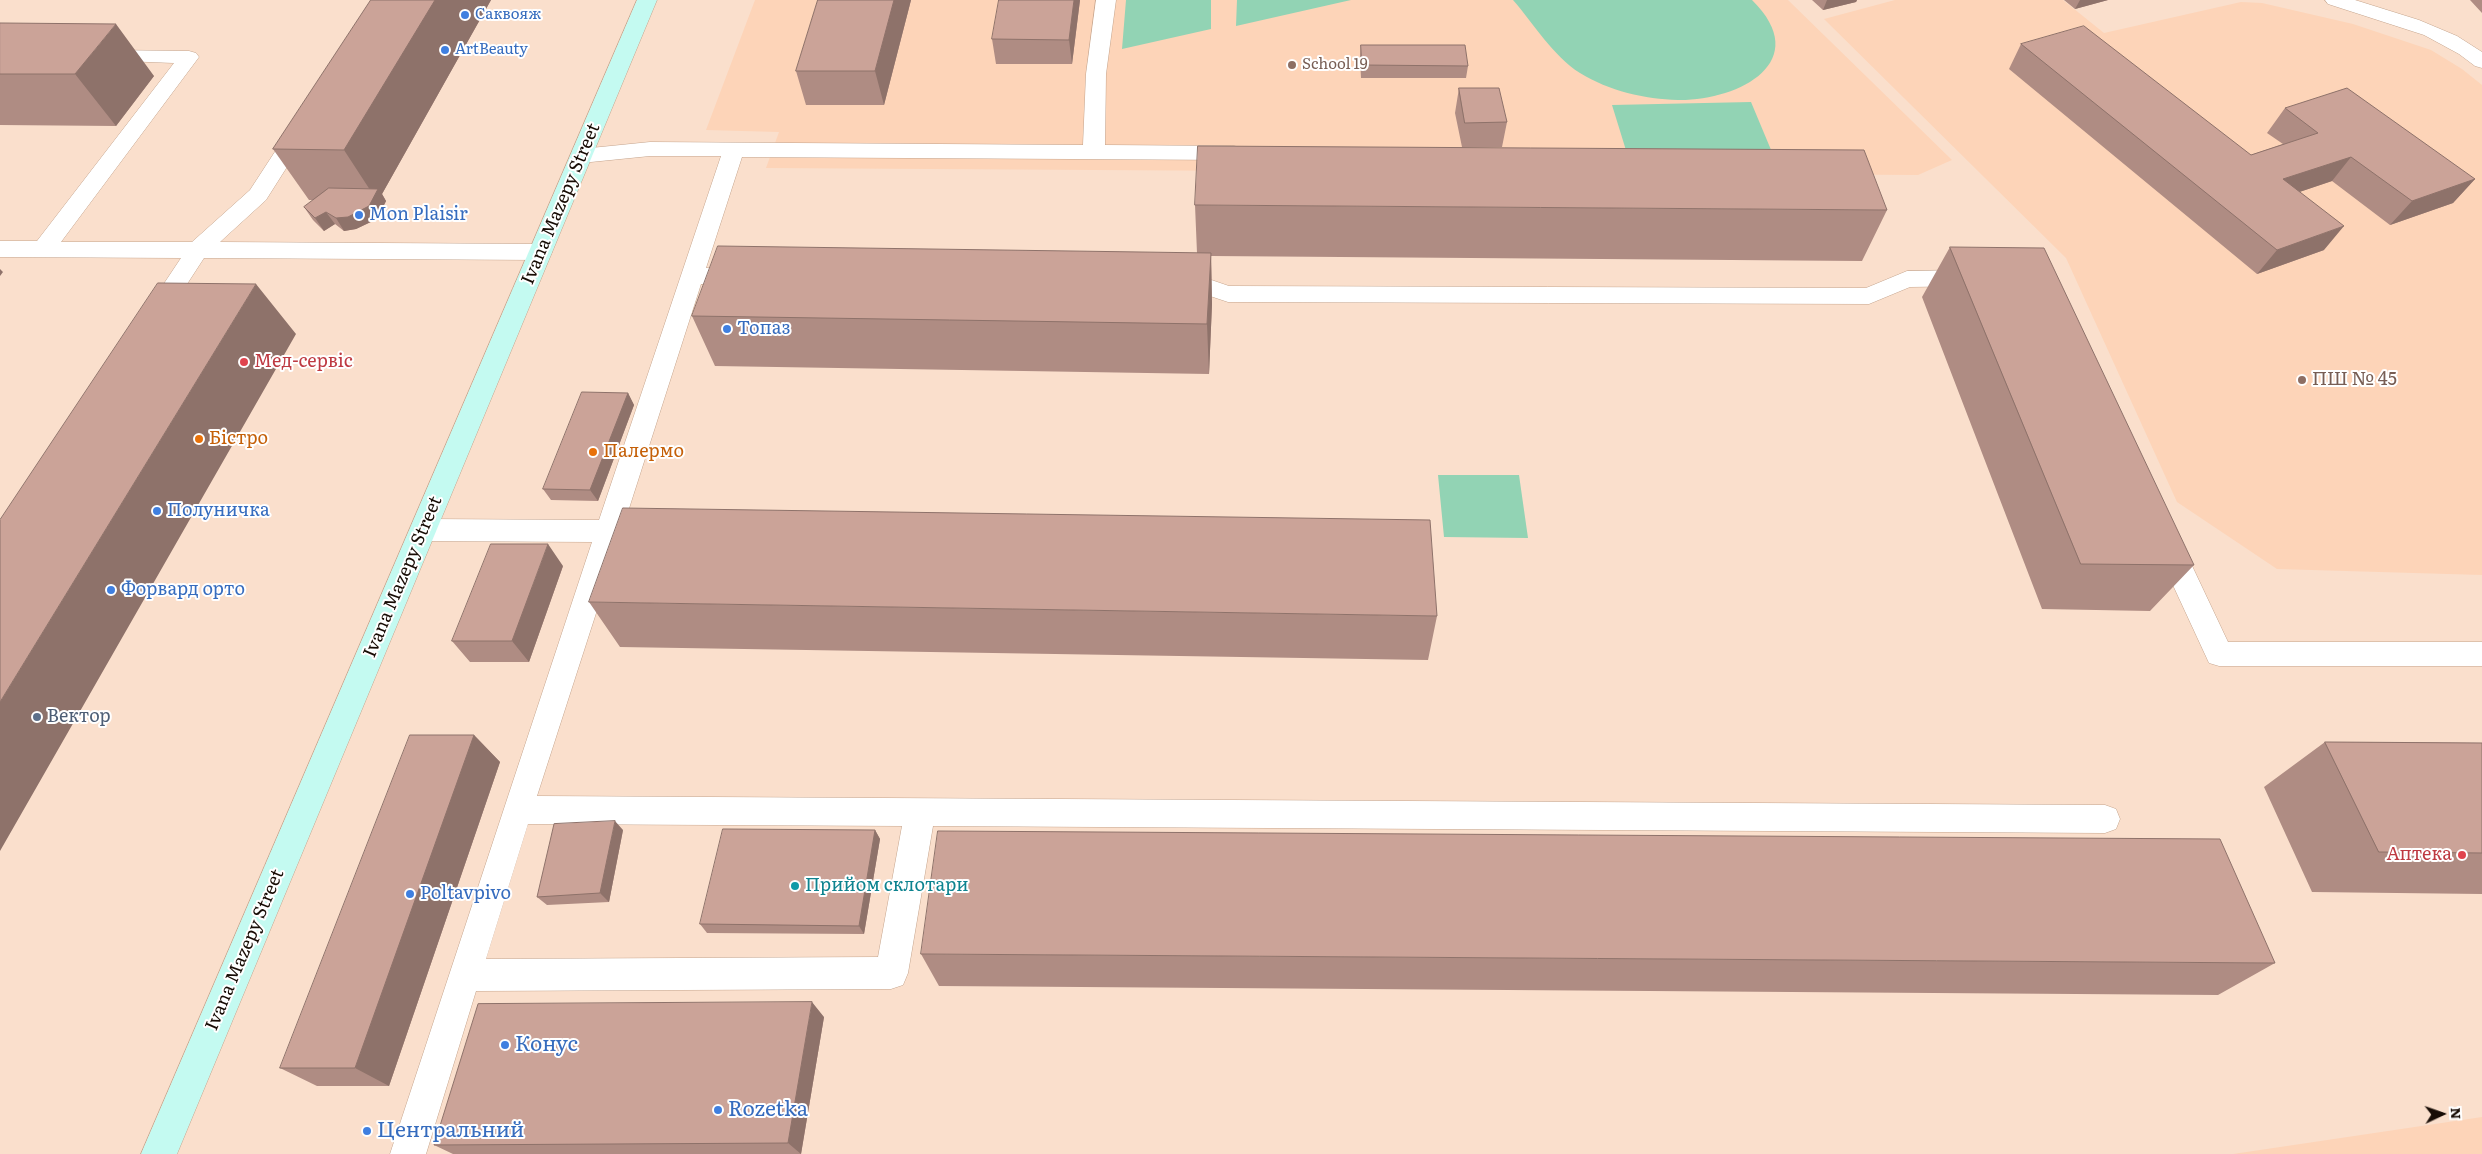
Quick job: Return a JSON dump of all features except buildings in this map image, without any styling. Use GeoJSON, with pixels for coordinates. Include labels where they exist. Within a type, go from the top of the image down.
{"type":"FeatureCollection","features":[{"type":"Feature","properties":{"kind":"main road","name":"Ivana Mazepy Street"},"geometry":{"type":"LineString","coordinates":[[159,1154],[647,0]]}},
{"type":"Feature","properties":{"kind":"lane"},"geometry":{"type":"LineString","coordinates":[[1094,152],[1096,74],[1106,0]]}},
{"type":"Feature","properties":{"kind":"lane"},"geometry":{"type":"LineString","coordinates":[[2335,0],[2431,31],[2450,40],[2482,62]]}},
{"type":"Feature","properties":{"kind":"lane"},"geometry":{"type":"LineString","coordinates":[[2450,40],[2482,40]]}},
{"type":"Feature","properties":{"kind":"lane"},"geometry":{"type":"LineString","coordinates":[[43,249],[188,57],[80,56]]}},
{"type":"Feature","properties":{"kind":"lane"},"geometry":{"type":"LineString","coordinates":[[144,332],[197,250],[258,195],[310,114]]}},
{"type":"Feature","properties":{"kind":"lane"},"geometry":{"type":"LineString","coordinates":[[581,156],[650,149],[1251,153]]}},
{"type":"Feature","properties":{"kind":"lane"},"geometry":{"type":"LineString","coordinates":[[408,1154],[517,810],[734,149]]}},
{"type":"Feature","properties":{"kind":"lane"},"geometry":{"type":"LineString","coordinates":[[0,249],[541,252]]}},
{"type":"Feature","properties":{"kind":"lane"},"geometry":{"type":"LineString","coordinates":[[692,276],[762,277]]}},
{"type":"Feature","properties":{"kind":"lane"},"geometry":{"type":"LineString","coordinates":[[1157,280],[1188,280],[1228,294],[1869,296],[1906,280],[1995,277]]}},
{"type":"Feature","properties":{"kind":"lane"},"geometry":{"type":"LineString","coordinates":[[2156,519],[2219,654],[2482,654]]}},
{"type":"Feature","properties":{"kind":"lane"},"geometry":{"type":"LineString","coordinates":[[423,530],[648,532]]}},
{"type":"Feature","properties":{"kind":"lane"},"geometry":{"type":"LineString","coordinates":[[517,810],[2106,819]]}},
{"type":"Feature","properties":{"kind":"lane"},"geometry":{"type":"LineString","coordinates":[[464,975],[891,974],[920,813]]}},
{"type":"Feature","properties":{"kind":"shaded area","name":"School 19"},"geometry":{"type":"Polygon","coordinates":[[[755,0],[1788,0],[1952,160],[1918,175],[766,168],[779,132],[706,130],[755,0]]]}},
{"type":"Feature","properties":{"kind":"shaded area","name":"ПШ № 45"},"geometry":{"type":"Polygon","coordinates":[[[1895,0],[2063,0],[2104,33],[2241,2],[2262,3],[2353,24],[2431,50],[2462,69],[2482,85],[2482,575],[2277,569],[2177,502],[2066,258],[1824,19],[1895,0]]]}},
{"type":"Feature","properties":{"kind":"shaded area"},"geometry":{"type":"Polygon","coordinates":[[[2482,1117],[2482,1154],[2233,1154],[2482,1117]]]}},
{"type":"Feature","properties":{"kind":"green space"},"geometry":{"type":"Polygon","coordinates":[[[1126,0],[1211,0],[1211,29],[1122,49],[1126,0]]]}},
{"type":"Feature","properties":{"kind":"green space"},"geometry":{"type":"Polygon","coordinates":[[[1237,0],[1351,0],[1236,26],[1237,0]]]}},
{"type":"Feature","properties":{"kind":"green space"},"geometry":{"type":"Polygon","coordinates":[[[1513,0],[1752,0],[1769,22],[1775,42],[1772,59],[1761,74],[1744,85],[1724,94],[1701,99],[1678,100],[1640,96],[1603,85],[1570,66],[1552,49],[1513,0]]]}},
{"type":"Feature","properties":{"kind":"green space"},"geometry":{"type":"Polygon","coordinates":[[[1751,102],[1774,157],[1629,160],[1612,105],[1751,102]]]}},
{"type":"Feature","properties":{"kind":"green space"},"geometry":{"type":"Polygon","coordinates":[[[1438,475],[1519,475],[1528,538],[1444,537],[1438,475]]]}},
{"type":"Feature","properties":{"kind":"place","name":"Саквояж"},"geometry":{"type":"Point","coordinates":[465,15]}},
{"type":"Feature","properties":{"kind":"place","name":"ArtBeauty"},"geometry":{"type":"Point","coordinates":[445,50]}},
{"type":"Feature","properties":{"kind":"place","name":"School 19"},"geometry":{"type":"Point","coordinates":[1292,65]}},
{"type":"Feature","properties":{"kind":"place","name":"Mon Plaisir"},"geometry":{"type":"Point","coordinates":[359,215]}},
{"type":"Feature","properties":{"kind":"place","name":"Топаз"},"geometry":{"type":"Point","coordinates":[727,329]}},
{"type":"Feature","properties":{"kind":"place","name":"Мед-сервіс"},"geometry":{"type":"Point","coordinates":[244,362]}},
{"type":"Feature","properties":{"kind":"place","name":"ПШ № 45"},"geometry":{"type":"Point","coordinates":[2302,380]}},
{"type":"Feature","properties":{"kind":"place","name":"Бістро"},"geometry":{"type":"Point","coordinates":[199,439]}},
{"type":"Feature","properties":{"kind":"place","name":"Палермо"},"geometry":{"type":"Point","coordinates":[593,452]}},
{"type":"Feature","properties":{"kind":"place","name":"Полуничка"},"geometry":{"type":"Point","coordinates":[157,511]}},
{"type":"Feature","properties":{"kind":"place","name":"Форвард орто"},"geometry":{"type":"Point","coordinates":[111,590]}},
{"type":"Feature","properties":{"kind":"place","name":"Вектор"},"geometry":{"type":"Point","coordinates":[37,717]}},
{"type":"Feature","properties":{"kind":"place","name":"Аптека"},"geometry":{"type":"Point","coordinates":[2462,855]}},
{"type":"Feature","properties":{"kind":"place","name":"Прийом склотари"},"geometry":{"type":"Point","coordinates":[795,886]}},
{"type":"Feature","properties":{"kind":"place","name":"Poltavpivo"},"geometry":{"type":"Point","coordinates":[410,894]}},
{"type":"Feature","properties":{"kind":"place","name":"Конус"},"geometry":{"type":"Point","coordinates":[505,1045]}},
{"type":"Feature","properties":{"kind":"place","name":"Rozetka"},"geometry":{"type":"Point","coordinates":[718,1110]}},
{"type":"Feature","properties":{"kind":"place","name":"Центральний"},"geometry":{"type":"Point","coordinates":[367,1131]}}]}
